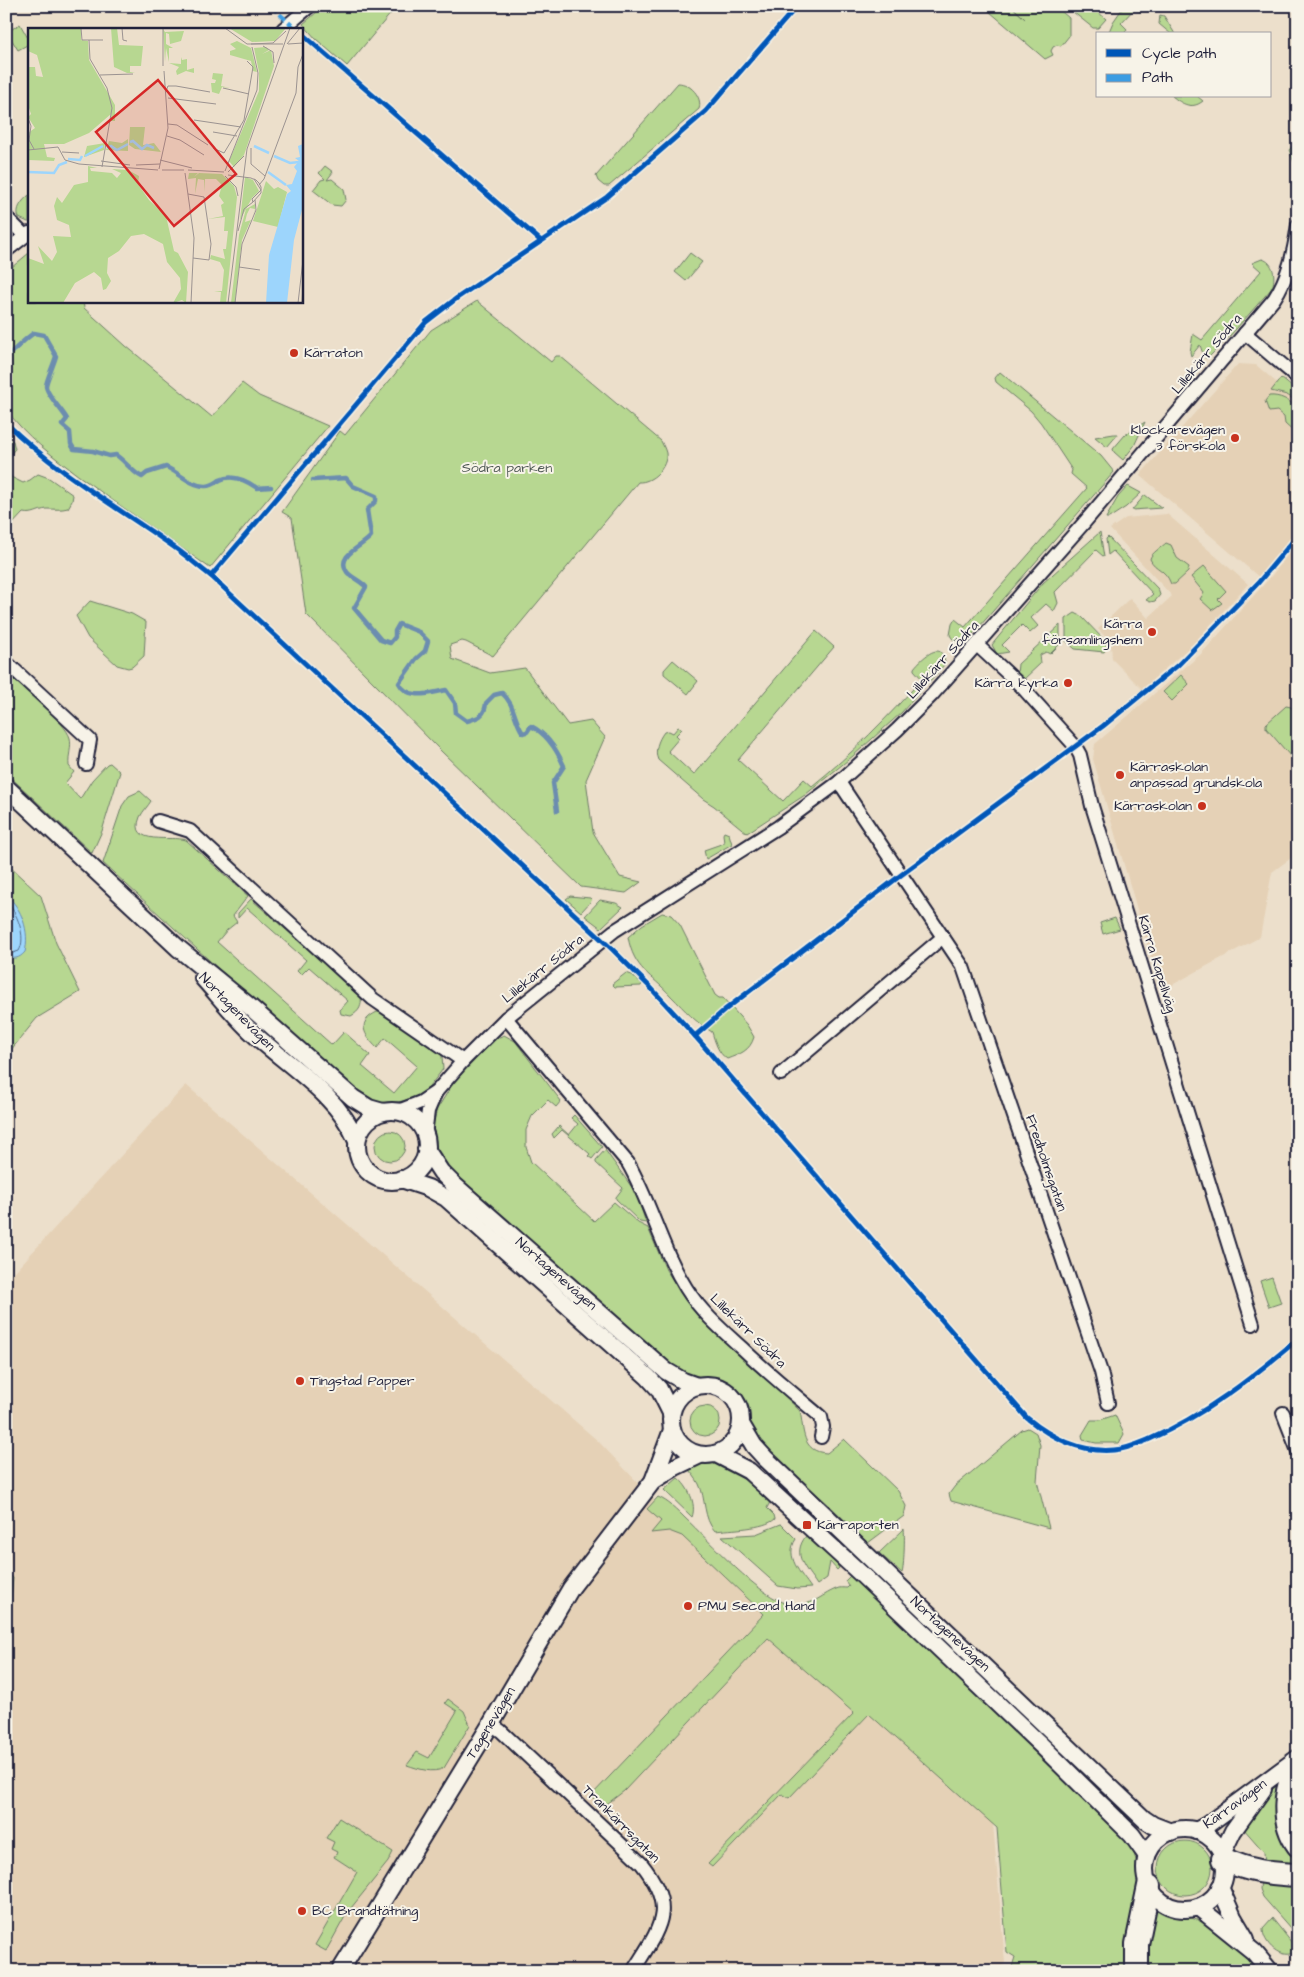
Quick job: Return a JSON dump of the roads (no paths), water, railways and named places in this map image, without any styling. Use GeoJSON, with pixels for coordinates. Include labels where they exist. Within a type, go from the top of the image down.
{"type":"FeatureCollection","features":[{"type":"Feature","properties":{"kind":"highway"},"geometry":{"type":"LineString","coordinates":[[1298,1765],[1289,1785],[1286,1803],[1287,1821],[1292,1837],[1298,1845]]}},
{"type":"Feature","properties":{"kind":"highway"},"geometry":{"type":"LineString","coordinates":[[1222,1857],[1242,1868],[1256,1872],[1298,1875]]}},
{"type":"Feature","properties":{"kind":"highway"},"geometry":{"type":"LineString","coordinates":[[1137,1971],[1137,1944],[1149,1886]]}},
{"type":"Feature","properties":{"kind":"street"},"geometry":{"type":"LineString","coordinates":[[284,28],[310,6]]}},
{"type":"Feature","properties":{"kind":"street"},"geometry":{"type":"LineString","coordinates":[[6,216],[27,234],[6,250]]}},
{"type":"Feature","properties":{"kind":"street","name":"Lillekärr Södra"},"geometry":{"type":"LineString","coordinates":[[390,1112],[421,1102],[436,1092],[463,1061],[506,1018],[614,931],[778,827],[839,782],[898,730],[977,645],[1274,299],[1282,286],[1293,254],[1298,225]]}},
{"type":"Feature","properties":{"kind":"street"},"geometry":{"type":"LineString","coordinates":[[1245,333],[1298,378]]}},
{"type":"Feature","properties":{"kind":"street","name":"Kärra Kapellväg"},"geometry":{"type":"LineString","coordinates":[[977,645],[1029,695],[1069,738],[1080,755],[1092,806],[1253,1324]]}},
{"type":"Feature","properties":{"kind":"street"},"geometry":{"type":"LineString","coordinates":[[6,662],[90,740],[86,764]]}},
{"type":"Feature","properties":{"kind":"street","name":"Fredholmsgatan"},"geometry":{"type":"LineString","coordinates":[[839,782],[963,967],[1101,1372],[1108,1403]]}},
{"type":"Feature","properties":{"kind":"street","name":"Nortagenevägen"},"geometry":{"type":"LineString","coordinates":[[6,787],[178,948],[249,1006],[353,1098],[369,1108],[414,1119],[441,1172],[666,1371],[683,1382],[697,1386],[708,1385],[719,1388],[729,1394],[736,1402],[741,1424],[754,1446],[765,1458],[1144,1819],[1153,1825],[1171,1832],[1179,1829],[1196,1831]]}},
{"type":"Feature","properties":{"kind":"street"},"geometry":{"type":"LineString","coordinates":[[158,821],[190,831],[373,999],[463,1061]]}},
{"type":"Feature","properties":{"kind":"street"},"geometry":{"type":"LineString","coordinates":[[781,1074],[943,937]]}},
{"type":"Feature","properties":{"kind":"street","name":"Nortagenevägen"},"geometry":{"type":"LineString","coordinates":[[178,948],[254,1034],[340,1110],[351,1125],[357,1141],[357,1152],[361,1163],[369,1172],[378,1178],[401,1179],[428,1188],[446,1198],[648,1377],[659,1389],[671,1412],[672,1430],[682,1447],[690,1453],[708,1455],[749,1471],[866,1579],[1132,1835],[1147,1856]]}},
{"type":"Feature","properties":{"kind":"street","name":"Lillekärr Södra"},"geometry":{"type":"LineString","coordinates":[[506,1018],[628,1163],[638,1181],[659,1235],[675,1269],[700,1308],[768,1372],[821,1417],[823,1427],[820,1437]]}},
{"type":"Feature","properties":{"kind":"street","name":"Lillekärr Södra"},"geometry":{"type":"LineString","coordinates":[[425,1142],[428,1111],[436,1092]]}},
{"type":"Feature","properties":{"kind":"street"},"geometry":{"type":"LineString","coordinates":[[357,1141],[360,1131],[366,1122],[374,1116],[390,1112]]}},
{"type":"Feature","properties":{"kind":"street"},"geometry":{"type":"LineString","coordinates":[[401,1179],[411,1175],[424,1159],[425,1142]]}},
{"type":"Feature","properties":{"kind":"street"},"geometry":{"type":"LineString","coordinates":[[671,1412],[680,1396],[697,1386]]}},
{"type":"Feature","properties":{"kind":"street"},"geometry":{"type":"LineString","coordinates":[[1283,1413],[1298,1451]]}},
{"type":"Feature","properties":{"kind":"street"},"geometry":{"type":"LineString","coordinates":[[708,1455],[725,1450],[733,1443],[741,1424]]}},
{"type":"Feature","properties":{"kind":"street","name":"Tagenevägen"},"geometry":{"type":"LineString","coordinates":[[340,1971],[491,1724],[571,1588],[653,1481],[672,1430]]}},
{"type":"Feature","properties":{"kind":"street","name":"Tagenevägen"},"geometry":{"type":"LineString","coordinates":[[653,1481],[675,1467],[708,1455]]}},
{"type":"Feature","properties":{"kind":"street","name":"Trankärrsgatan"},"geometry":{"type":"LineString","coordinates":[[491,1724],[555,1780],[641,1863],[653,1878],[660,1894],[663,1910],[659,1926],[633,1971]]}},
{"type":"Feature","properties":{"kind":"street","name":"Kärravägen"},"geometry":{"type":"LineString","coordinates":[[1196,1831],[1207,1825],[1298,1758]]}},
{"type":"Feature","properties":{"kind":"street","name":"Kärravägen"},"geometry":{"type":"LineString","coordinates":[[1222,1857],[1233,1831],[1274,1776]]}},
{"type":"Feature","properties":{"kind":"street"},"geometry":{"type":"LineString","coordinates":[[1171,1832],[1156,1841],[1147,1856],[1145,1871],[1149,1886],[1158,1899],[1181,1909],[1198,1907],[1215,1895],[1220,1887],[1224,1873],[1222,1857],[1212,1840],[1196,1831]]}},
{"type":"Feature","properties":{"kind":"street"},"geometry":{"type":"LineString","coordinates":[[1220,1887],[1233,1917],[1254,1952],[1270,1971]]}},
{"type":"Feature","properties":{"kind":"street"},"geometry":{"type":"LineString","coordinates":[[1198,1907],[1254,1952]]}},
{"type":"Feature","properties":{"kind":"water"},"geometry":{"type":"Polygon","coordinates":[[[6,895],[12,900],[20,913],[25,929],[25,952],[16,958],[6,955],[6,895]]]}},
{"type":"Feature","properties":{"kind":"waterway"},"geometry":{"type":"LineString","coordinates":[[6,356],[34,333],[44,335],[56,356],[46,386],[67,419],[62,425],[70,432],[71,444],[74,449],[93,451],[109,456],[116,455],[142,477],[147,473],[166,467],[190,482],[201,486],[210,485],[225,478],[234,478],[257,488],[271,487]]}},
{"type":"Feature","properties":{"kind":"waterway"},"geometry":{"type":"LineString","coordinates":[[313,480],[346,478],[353,486],[376,496],[376,501],[367,510],[371,536],[347,556],[344,566],[349,574],[366,587],[354,608],[381,640],[390,643],[395,637],[395,631],[399,624],[419,632],[428,641],[425,651],[416,659],[399,683],[403,689],[414,694],[446,690],[455,703],[456,713],[467,721],[480,716],[484,711],[486,703],[494,695],[502,693],[510,702],[523,733],[527,732],[531,726],[542,733],[555,748],[564,766],[553,783],[557,811]]}},
{"type":"Feature","properties":{"kind":"place","name":"Kärraton"},"geometry":{"type":"Point","coordinates":[294,353]}},
{"type":"Feature","properties":{"kind":"place","name":"Klockarevägen 3 förskola"},"geometry":{"type":"Point","coordinates":[1235,438]}},
{"type":"Feature","properties":{"kind":"place","name":"Kärra församlingshem"},"geometry":{"type":"Point","coordinates":[1152,632]}},
{"type":"Feature","properties":{"kind":"place","name":"Kärra kyrka"},"geometry":{"type":"Point","coordinates":[1068,683]}},
{"type":"Feature","properties":{"kind":"place","name":"Kärraskolan anpassad grundskola"},"geometry":{"type":"Point","coordinates":[1120,775]}},
{"type":"Feature","properties":{"kind":"place","name":"Kärraskolan"},"geometry":{"type":"Point","coordinates":[1202,806]}},
{"type":"Feature","properties":{"kind":"place","name":"Tingstad Papper"},"geometry":{"type":"Point","coordinates":[300,1381]}},
{"type":"Feature","properties":{"kind":"place","name":"Kärraporten"},"geometry":{"type":"Point","coordinates":[807,1525]}},
{"type":"Feature","properties":{"kind":"place","name":"PMU Second Hand"},"geometry":{"type":"Point","coordinates":[688,1606]}},
{"type":"Feature","properties":{"kind":"place","name":"BC Brandtätning"},"geometry":{"type":"Point","coordinates":[302,1911]}},
{"type":"Feature","properties":{"kind":"park label","name":"Södra parken"},"geometry":{"type":"Point","coordinates":[507,468]}}]}
